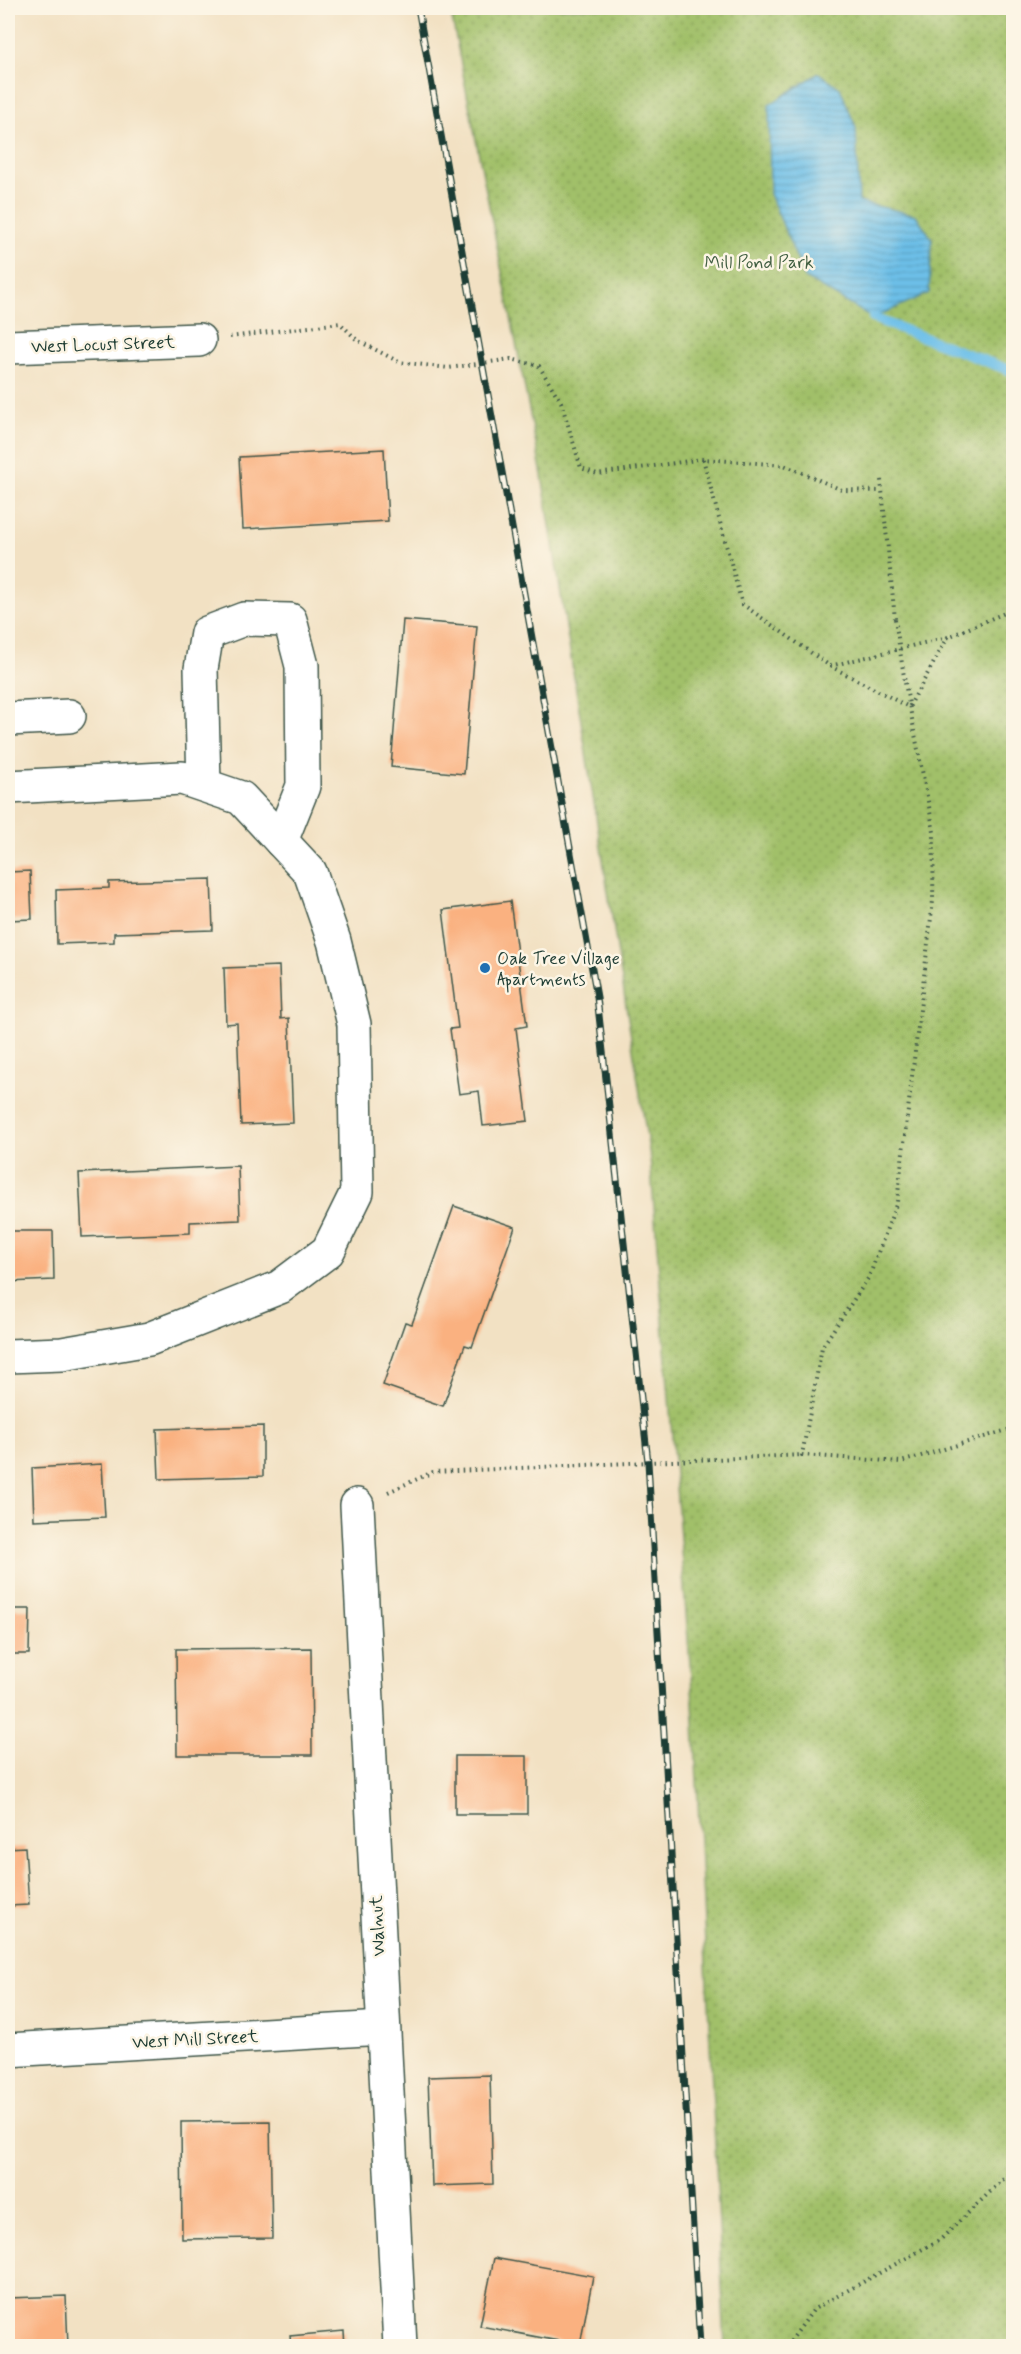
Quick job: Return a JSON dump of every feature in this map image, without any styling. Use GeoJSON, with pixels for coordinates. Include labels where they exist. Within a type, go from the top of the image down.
{"type":"FeatureCollection","features":[{"type":"Feature","properties":{"kind":"street","name":"West Locust Street"},"geometry":{"type":"LineString","coordinates":[[8,347],[199,340]]}},
{"type":"Feature","properties":{"kind":"street"},"geometry":{"type":"LineString","coordinates":[[204,785],[201,669],[207,633],[244,619],[290,620],[302,666],[303,786],[281,841]]}},
{"type":"Feature","properties":{"kind":"street"},"geometry":{"type":"LineString","coordinates":[[8,719],[69,716]]}},
{"type":"Feature","properties":{"kind":"street"},"geometry":{"type":"LineString","coordinates":[[8,787],[182,778],[242,798],[310,872],[334,941],[354,1024],[357,1192],[328,1251],[280,1287],[149,1339],[62,1354],[8,1356]]}},
{"type":"Feature","properties":{"kind":"street","name":"Walnut"},"geometry":{"type":"LineString","coordinates":[[357,1505],[400,2346]]}},
{"type":"Feature","properties":{"kind":"street","name":"West Mill Street"},"geometry":{"type":"LineString","coordinates":[[8,2050],[382,2028]]}},
{"type":"Feature","properties":{"kind":"path"},"geometry":{"type":"LineString","coordinates":[[199,340],[339,323],[357,340],[399,362],[449,368],[511,359],[539,366],[561,402],[581,468],[597,474],[703,459],[784,465],[842,490],[882,491]]}},
{"type":"Feature","properties":{"kind":"path"},"geometry":{"type":"LineString","coordinates":[[703,459],[742,604],[830,666],[909,707]]}},
{"type":"Feature","properties":{"kind":"path"},"geometry":{"type":"LineString","coordinates":[[802,1455],[822,1347],[869,1277],[897,1202],[933,901],[934,832],[909,707],[895,620],[881,480]]}},
{"type":"Feature","properties":{"kind":"path"},"geometry":{"type":"LineString","coordinates":[[830,666],[948,637],[1014,609]]}},
{"type":"Feature","properties":{"kind":"path"},"geometry":{"type":"LineString","coordinates":[[909,707],[948,637]]}},
{"type":"Feature","properties":{"kind":"path"},"geometry":{"type":"LineString","coordinates":[[357,1505],[433,1472],[802,1455],[901,1462],[1014,1428]]}},
{"type":"Feature","properties":{"kind":"path"},"geometry":{"type":"LineString","coordinates":[[787,2346],[814,2309],[941,2239],[1014,2169]]}},
{"type":"Feature","properties":{"kind":"green space","name":"Mill Pond Park"},"geometry":{"type":"Polygon","coordinates":[[[450,8],[1013,8],[1013,2346],[725,2346],[693,1702],[650,1157],[542,475],[450,8]]]}},
{"type":"Feature","properties":{"kind":"water"},"geometry":{"type":"Polygon","coordinates":[[[819,73],[840,88],[856,128],[859,202],[916,215],[932,239],[929,293],[873,318],[805,278],[770,194],[769,105],[819,73]]]}},
{"type":"Feature","properties":{"kind":"building"},"geometry":{"type":"Polygon","coordinates":[[[384,449],[388,521],[243,529],[239,457],[384,449]]]}},
{"type":"Feature","properties":{"kind":"building"},"geometry":{"type":"Polygon","coordinates":[[[403,620],[477,626],[464,774],[391,767],[403,620]]]}},
{"type":"Feature","properties":{"kind":"building"},"geometry":{"type":"Polygon","coordinates":[[[30,871],[32,919],[8,920],[8,872],[30,871]]]}},
{"type":"Feature","properties":{"kind":"building"},"geometry":{"type":"Polygon","coordinates":[[[211,879],[213,930],[114,933],[114,942],[57,944],[56,890],[109,888],[109,882],[211,879]]]}},
{"type":"Feature","properties":{"kind":"building","name":"Oak Tree Village Apartments"},"geometry":{"type":"Polygon","coordinates":[[[510,901],[527,1026],[516,1028],[528,1121],[483,1126],[479,1091],[459,1094],[450,1029],[458,1028],[443,910],[510,901]]]}},
{"type":"Feature","properties":{"kind":"building"},"geometry":{"type":"Polygon","coordinates":[[[279,966],[281,1019],[289,1018],[293,1123],[241,1125],[237,1023],[226,1024],[224,968],[279,966]]]}},
{"type":"Feature","properties":{"kind":"building"},"geometry":{"type":"Polygon","coordinates":[[[238,1166],[240,1220],[190,1222],[190,1233],[82,1237],[79,1173],[238,1166]]]}},
{"type":"Feature","properties":{"kind":"building"},"geometry":{"type":"Polygon","coordinates":[[[454,1206],[515,1227],[472,1347],[465,1345],[443,1406],[383,1385],[405,1322],[412,1324],[454,1206]]]}},
{"type":"Feature","properties":{"kind":"building"},"geometry":{"type":"Polygon","coordinates":[[[8,1231],[53,1231],[54,1280],[8,1282],[8,1231]]]}},
{"type":"Feature","properties":{"kind":"building"},"geometry":{"type":"Polygon","coordinates":[[[263,1426],[263,1476],[159,1479],[157,1429],[263,1426]]]}},
{"type":"Feature","properties":{"kind":"building"},"geometry":{"type":"Polygon","coordinates":[[[102,1464],[105,1517],[34,1520],[32,1468],[102,1464]]]}},
{"type":"Feature","properties":{"kind":"building"},"geometry":{"type":"Polygon","coordinates":[[[8,1609],[30,1609],[29,1654],[8,1654],[8,1609]]]}},
{"type":"Feature","properties":{"kind":"building"},"geometry":{"type":"Polygon","coordinates":[[[311,1648],[312,1755],[177,1755],[176,1649],[311,1648]]]}},
{"type":"Feature","properties":{"kind":"building"},"geometry":{"type":"Polygon","coordinates":[[[455,1756],[527,1756],[527,1814],[455,1814],[455,1756]]]}},
{"type":"Feature","properties":{"kind":"building"},"geometry":{"type":"Polygon","coordinates":[[[25,1847],[29,1905],[8,1906],[8,1848],[25,1847]]]}},
{"type":"Feature","properties":{"kind":"building"},"geometry":{"type":"Polygon","coordinates":[[[490,2075],[493,2184],[432,2186],[428,2077],[490,2075]]]}},
{"type":"Feature","properties":{"kind":"building"},"geometry":{"type":"Polygon","coordinates":[[[270,2121],[272,2238],[182,2239],[181,2122],[270,2121]]]}},
{"type":"Feature","properties":{"kind":"building"},"geometry":{"type":"Polygon","coordinates":[[[494,2258],[593,2276],[580,2345],[480,2326],[494,2258]]]}},
{"type":"Feature","properties":{"kind":"building"},"geometry":{"type":"Polygon","coordinates":[[[66,2296],[68,2346],[8,2346],[8,2298],[66,2296]]]}},
{"type":"Feature","properties":{"kind":"building"},"geometry":{"type":"Polygon","coordinates":[[[344,2331],[345,2346],[291,2346],[290,2336],[344,2331]]]}},
{"type":"Feature","properties":{"kind":"waterway"},"geometry":{"type":"LineString","coordinates":[[873,318],[1014,372]]}},
{"type":"Feature","properties":{"kind":"railway"},"geometry":{"type":"LineString","coordinates":[[418,8],[597,997],[648,1462],[700,2346]]}},
{"type":"Feature","properties":{"kind":"place","name":"Oak Tree Village Apartments"},"geometry":{"type":"Point","coordinates":[485,968]}}]}
